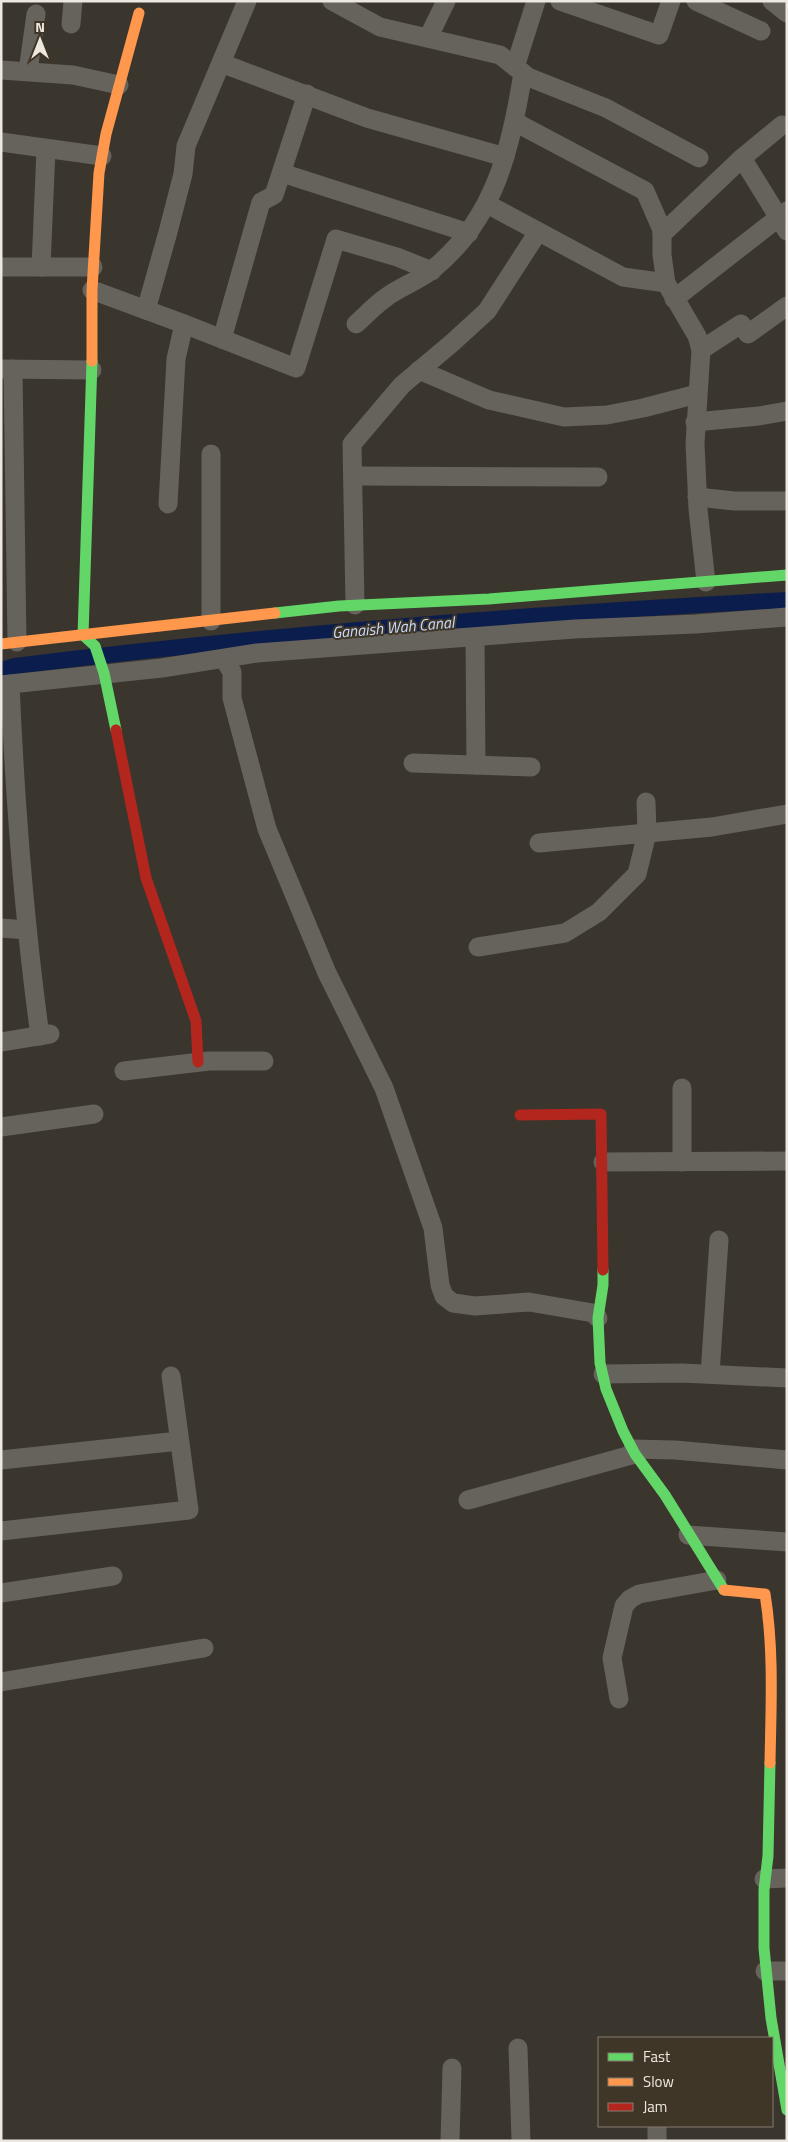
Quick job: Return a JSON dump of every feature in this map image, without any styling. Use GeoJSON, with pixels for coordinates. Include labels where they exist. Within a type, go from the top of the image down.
{"type":"FeatureCollection","features":[{"type":"Feature","properties":{"kind":"street"},"geometry":{"type":"LineString","coordinates":[[71,24],[74,1]]}},
{"type":"Feature","properties":{"kind":"street"},"geometry":{"type":"LineString","coordinates":[[146,310],[183,174],[186,146],[247,1]]}},
{"type":"Feature","properties":{"kind":"street"},"geometry":{"type":"LineString","coordinates":[[428,38],[446,1]]}},
{"type":"Feature","properties":{"kind":"street"},"geometry":{"type":"LineString","coordinates":[[356,324],[388,296],[432,271],[457,249],[487,204],[505,157],[515,122],[519,70],[536,1]]}},
{"type":"Feature","properties":{"kind":"street"},"geometry":{"type":"LineString","coordinates":[[560,1],[659,35],[671,1]]}},
{"type":"Feature","properties":{"kind":"street"},"geometry":{"type":"LineString","coordinates":[[696,1],[732,9],[761,31]]}},
{"type":"Feature","properties":{"kind":"street"},"geometry":{"type":"LineString","coordinates":[[772,1],[787,13]]}},
{"type":"Feature","properties":{"kind":"street"},"geometry":{"type":"LineString","coordinates":[[339,3],[380,27],[500,55],[519,70],[606,108],[699,158]]}},
{"type":"Feature","properties":{"kind":"street"},"geometry":{"type":"LineString","coordinates":[[140,13],[119,86],[99,173],[92,290],[92,370],[83,635],[95,646],[102,671],[146,878],[196,1021],[198,1062]]}},
{"type":"Feature","properties":{"kind":"street"},"geometry":{"type":"LineString","coordinates":[[28,72],[36,14]]}},
{"type":"Feature","properties":{"kind":"street"},"geometry":{"type":"LineString","coordinates":[[221,62],[367,118],[505,157]]}},
{"type":"Feature","properties":{"kind":"street"},"geometry":{"type":"LineString","coordinates":[[1,70],[73,76],[119,86]]}},
{"type":"Feature","properties":{"kind":"street"},"geometry":{"type":"LineString","coordinates":[[222,339],[261,202],[274,195],[307,94]]}},
{"type":"Feature","properties":{"kind":"street"},"geometry":{"type":"LineString","coordinates":[[515,122],[645,191],[662,230],[662,255],[670,291],[696,336],[701,350],[695,422],[697,497],[706,582]]}},
{"type":"Feature","properties":{"kind":"street"},"geometry":{"type":"LineString","coordinates":[[662,234],[742,158],[782,125]]}},
{"type":"Feature","properties":{"kind":"street"},"geometry":{"type":"LineString","coordinates":[[1,142],[102,156]]}},
{"type":"Feature","properties":{"kind":"street"},"geometry":{"type":"LineString","coordinates":[[41,267],[46,149]]}},
{"type":"Feature","properties":{"kind":"street"},"geometry":{"type":"LineString","coordinates":[[487,204],[623,277],[670,291],[784,220],[742,158]]}},
{"type":"Feature","properties":{"kind":"street"},"geometry":{"type":"LineString","coordinates":[[282,174],[468,233]]}},
{"type":"Feature","properties":{"kind":"street"},"geometry":{"type":"LineString","coordinates":[[355,605],[352,444],[402,384],[487,311],[538,232]]}},
{"type":"Feature","properties":{"kind":"street"},"geometry":{"type":"LineString","coordinates":[[92,290],[296,368],[336,239],[397,257],[432,271]]}},
{"type":"Feature","properties":{"kind":"street"},"geometry":{"type":"LineString","coordinates":[[1,268],[93,267]]}},
{"type":"Feature","properties":{"kind":"street"},"geometry":{"type":"LineString","coordinates":[[701,350],[741,324],[748,334],[787,306]]}},
{"type":"Feature","properties":{"kind":"street"},"geometry":{"type":"LineString","coordinates":[[168,504],[176,359],[184,324]]}},
{"type":"Feature","properties":{"kind":"street"},"geometry":{"type":"LineString","coordinates":[[92,370],[7,369],[9,643],[355,605],[488,598],[787,575]]}},
{"type":"Feature","properties":{"kind":"street"},"geometry":{"type":"LineString","coordinates":[[419,370],[490,400],[564,417],[607,415],[697,394]]}},
{"type":"Feature","properties":{"kind":"street"},"geometry":{"type":"LineString","coordinates":[[695,422],[759,416],[787,411]]}},
{"type":"Feature","properties":{"kind":"street"},"geometry":{"type":"LineString","coordinates":[[211,454],[211,621]]}},
{"type":"Feature","properties":{"kind":"street"},"geometry":{"type":"LineString","coordinates":[[353,476],[598,477]]}},
{"type":"Feature","properties":{"kind":"street"},"geometry":{"type":"LineString","coordinates":[[697,497],[734,501],[787,502]]}},
{"type":"Feature","properties":{"kind":"street"},"geometry":{"type":"LineString","coordinates":[[1,1042],[45,1035],[27,930],[5,685],[102,671],[162,668],[257,653],[575,629],[696,624],[787,617]]}},
{"type":"Feature","properties":{"kind":"street"},"geometry":{"type":"LineString","coordinates":[[474,636],[476,765]]}},
{"type":"Feature","properties":{"kind":"street"},"geometry":{"type":"LineString","coordinates":[[224,659],[232,672],[232,698],[267,829],[327,973],[384,1088],[433,1228],[440,1285],[444,1296],[453,1303],[474,1306],[529,1302],[593,1313],[598,1318]]}},
{"type":"Feature","properties":{"kind":"street"},"geometry":{"type":"LineString","coordinates":[[413,763],[531,767]]}},
{"type":"Feature","properties":{"kind":"street"},"geometry":{"type":"LineString","coordinates":[[478,948],[565,934],[599,912],[637,874],[647,833],[646,802]]}},
{"type":"Feature","properties":{"kind":"street"},"geometry":{"type":"LineString","coordinates":[[539,843],[712,827],[787,814]]}},
{"type":"Feature","properties":{"kind":"street"},"geometry":{"type":"LineString","coordinates":[[1,928],[27,930]]}},
{"type":"Feature","properties":{"kind":"street"},"geometry":{"type":"LineString","coordinates":[[124,1071],[198,1062],[264,1060]]}},
{"type":"Feature","properties":{"kind":"street"},"geometry":{"type":"LineString","coordinates":[[682,1088],[682,1162]]}},
{"type":"Feature","properties":{"kind":"street"},"geometry":{"type":"LineString","coordinates":[[1,1127],[94,1114]]}},
{"type":"Feature","properties":{"kind":"street"},"geometry":{"type":"LineString","coordinates":[[520,1115],[601,1114],[602,1285],[598,1318],[600,1363],[606,1390],[622,1431],[665,1495],[723,1590],[765,1594],[768,1612],[778,1775],[764,1879],[765,1971],[776,2054],[787,2110]]}},
{"type":"Feature","properties":{"kind":"street"},"geometry":{"type":"LineString","coordinates":[[602,1162],[787,1161]]}},
{"type":"Feature","properties":{"kind":"street"},"geometry":{"type":"LineString","coordinates":[[710,1374],[719,1240]]}},
{"type":"Feature","properties":{"kind":"street"},"geometry":{"type":"LineString","coordinates":[[603,1374],[710,1374],[787,1378]]}},
{"type":"Feature","properties":{"kind":"street"},"geometry":{"type":"LineString","coordinates":[[1,1531],[189,1510],[171,1376]]}},
{"type":"Feature","properties":{"kind":"street"},"geometry":{"type":"LineString","coordinates":[[1,1460],[180,1441]]}},
{"type":"Feature","properties":{"kind":"street"},"geometry":{"type":"LineString","coordinates":[[468,1500],[634,1451],[787,1460]]}},
{"type":"Feature","properties":{"kind":"street"},"geometry":{"type":"LineString","coordinates":[[688,1535],[787,1542]]}},
{"type":"Feature","properties":{"kind":"street"},"geometry":{"type":"LineString","coordinates":[[1,1593],[113,1576]]}},
{"type":"Feature","properties":{"kind":"street"},"geometry":{"type":"LineString","coordinates":[[619,1698],[612,1658],[624,1606],[630,1599],[639,1594],[717,1580]]}},
{"type":"Feature","properties":{"kind":"street"},"geometry":{"type":"LineString","coordinates":[[1,1682],[204,1648]]}},
{"type":"Feature","properties":{"kind":"street"},"geometry":{"type":"LineString","coordinates":[[764,1879],[787,1878]]}},
{"type":"Feature","properties":{"kind":"street"},"geometry":{"type":"LineString","coordinates":[[765,1971],[787,1971]]}},
{"type":"Feature","properties":{"kind":"street"},"geometry":{"type":"LineString","coordinates":[[518,2048],[521,2141]]}},
{"type":"Feature","properties":{"kind":"street"},"geometry":{"type":"LineString","coordinates":[[450,2141],[452,2068]]}},
{"type":"Feature","properties":{"kind":"street"},"geometry":{"type":"LineString","coordinates":[[657,2127],[657,2141]]}},
{"type":"Feature","properties":{"kind":"waterway","name":"Ganaish Wah Canal"},"geometry":{"type":"LineString","coordinates":[[1,670],[15,666],[207,644],[400,626],[787,600]]}},
{"type":"Feature","properties":{"kind":"traffic: fast"},"geometry":{"type":"LineString","coordinates":[[92,361],[83,635],[95,646],[104,673],[116,730]]}},
{"type":"Feature","properties":{"kind":"traffic: fast"},"geometry":{"type":"LineString","coordinates":[[275,613],[339,606],[489,599],[787,575]]}},
{"type":"Feature","properties":{"kind":"traffic: fast"},"geometry":{"type":"LineString","coordinates":[[603,1270],[603,1285],[598,1318],[600,1363],[606,1389],[623,1431],[635,1454],[665,1495],[724,1590]]}},
{"type":"Feature","properties":{"kind":"traffic: fast"},"geometry":{"type":"LineString","coordinates":[[770,1763],[768,1856],[764,1890],[764,1948],[771,2018],[787,2110]]}},
{"type":"Feature","properties":{"kind":"traffic: slow"},"geometry":{"type":"LineString","coordinates":[[92,361],[92,290],[99,173],[106,134],[139,13]]}},
{"type":"Feature","properties":{"kind":"traffic: slow"},"geometry":{"type":"LineString","coordinates":[[1,644],[275,613]]}},
{"type":"Feature","properties":{"kind":"traffic: slow"},"geometry":{"type":"LineString","coordinates":[[724,1590],[765,1594],[771,1657],[770,1763]]}},
{"type":"Feature","properties":{"kind":"traffic: jam"},"geometry":{"type":"LineString","coordinates":[[116,730],[146,878],[196,1021],[198,1062]]}},
{"type":"Feature","properties":{"kind":"traffic: jam"},"geometry":{"type":"LineString","coordinates":[[520,1115],[601,1114],[603,1270]]}}]}
